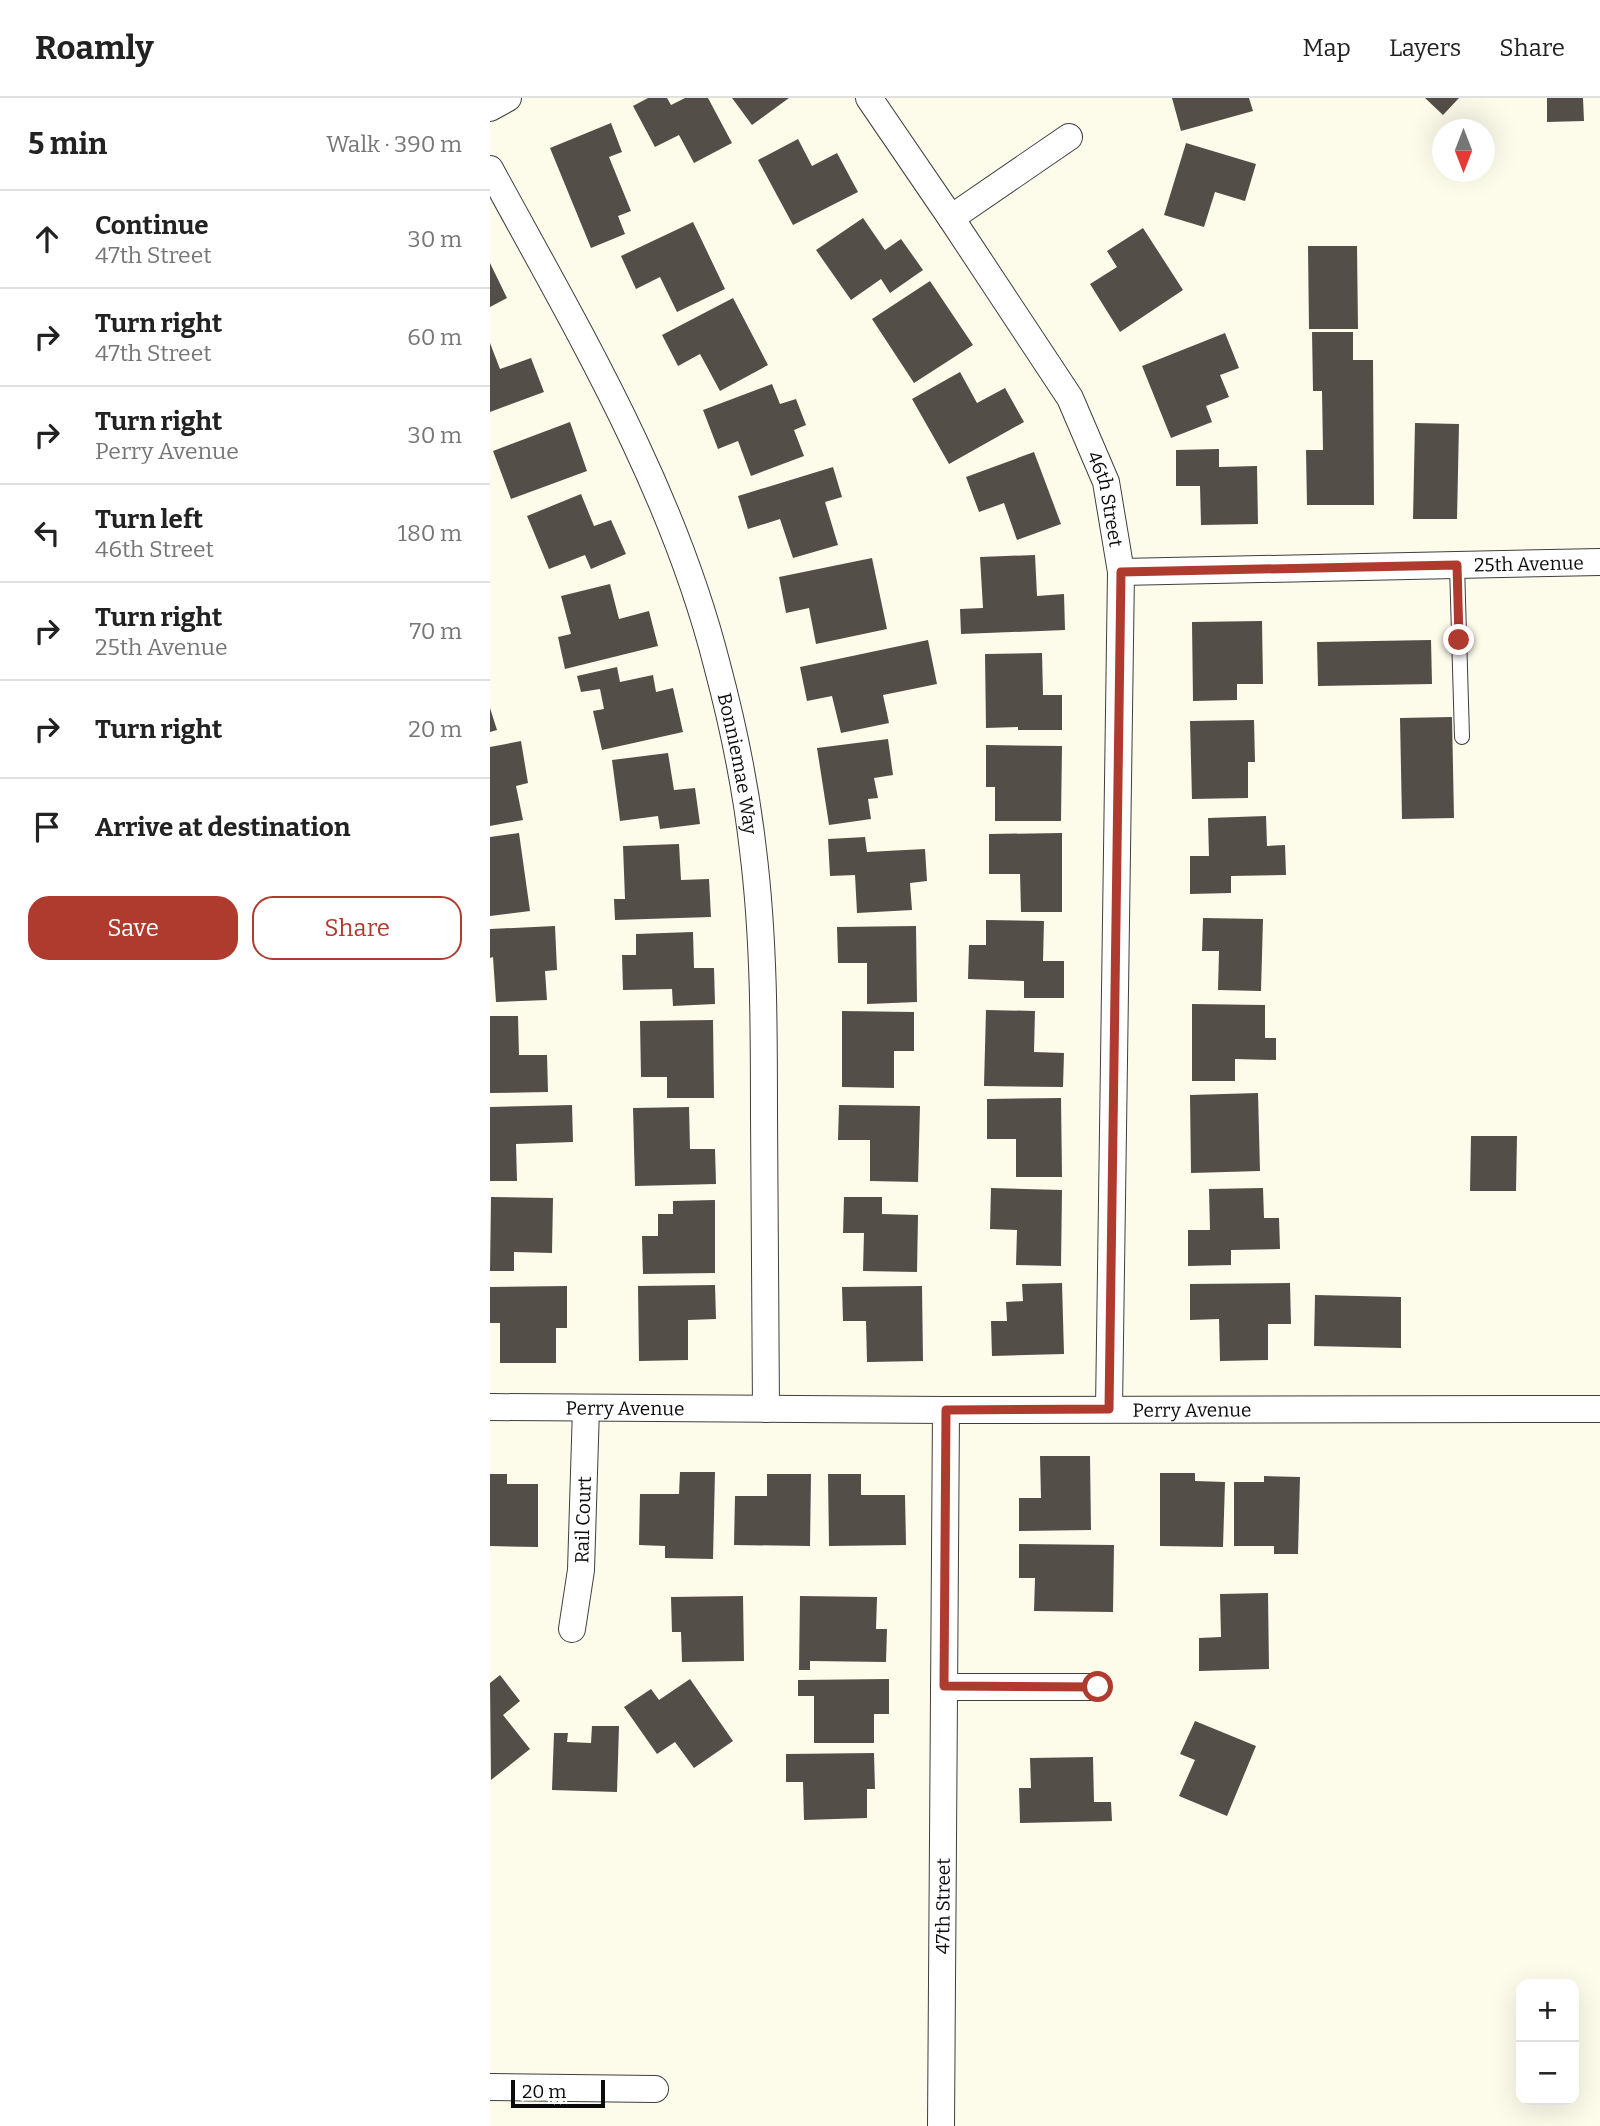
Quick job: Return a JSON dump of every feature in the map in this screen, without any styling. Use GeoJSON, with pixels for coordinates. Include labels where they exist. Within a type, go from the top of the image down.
{"type":"FeatureCollection","features":[{"type":"Feature","properties":{"kind":"street"},"geometry":{"type":"LineString","coordinates":[[490,108],[508,98]]}},
{"type":"Feature","properties":{"kind":"street","name":"46th Street"},"geometry":{"type":"LineString","coordinates":[[869,98],[1070,398],[1106,482],[1121,572],[1109,1409]]}},
{"type":"Feature","properties":{"kind":"street"},"geometry":{"type":"LineString","coordinates":[[951,218],[1069,137]]}},
{"type":"Feature","properties":{"kind":"street","name":"Bonniemae Way"},"geometry":{"type":"LineString","coordinates":[[490,169],[597,366],[653,481],[687,570],[716,662],[738,755],[753,850],[763,968],[766,1409]]}},
{"type":"Feature","properties":{"kind":"street","name":"25th Avenue"},"geometry":{"type":"LineString","coordinates":[[1121,572],[1600,562]]}},
{"type":"Feature","properties":{"kind":"street","name":"Perry Avenue"},"geometry":{"type":"LineString","coordinates":[[490,1407],[946,1410],[1600,1409]]}},
{"type":"Feature","properties":{"kind":"street","name":"Rail Court"},"geometry":{"type":"LineString","coordinates":[[572,1629],[581,1570],[586,1408]]}},
{"type":"Feature","properties":{"kind":"street","name":"47th Street"},"geometry":{"type":"LineString","coordinates":[[941,2126],[946,1410]]}},
{"type":"Feature","properties":{"kind":"street"},"geometry":{"type":"LineString","coordinates":[[944,1686],[1098,1687]]}},
{"type":"Feature","properties":{"kind":"street"},"geometry":{"type":"LineString","coordinates":[[490,2087],[655,2089]]}},
{"type":"Feature","properties":{"kind":"lane"},"geometry":{"type":"LineString","coordinates":[[1457,565],[1462,737]]}},
{"type":"Feature","properties":{"kind":"building"},"geometry":{"type":"Polygon","coordinates":[[[648,98],[667,98],[671,105],[685,98],[708,98],[732,143],[694,163],[679,135],[655,147],[633,106],[648,98]]]}},
{"type":"Feature","properties":{"kind":"building"},"geometry":{"type":"Polygon","coordinates":[[[732,98],[789,98],[752,125],[732,98]]]}},
{"type":"Feature","properties":{"kind":"building"},"geometry":{"type":"Polygon","coordinates":[[[1172,98],[1249,98],[1253,111],[1181,131],[1172,98]]]}},
{"type":"Feature","properties":{"kind":"building"},"geometry":{"type":"Polygon","coordinates":[[[1425,98],[1459,98],[1443,115],[1425,98]]]}},
{"type":"Feature","properties":{"kind":"building"},"geometry":{"type":"Polygon","coordinates":[[[1547,98],[1583,98],[1584,121],[1547,122],[1547,98]]]}},
{"type":"Feature","properties":{"kind":"building"},"geometry":{"type":"Polygon","coordinates":[[[611,123],[622,152],[609,157],[631,211],[618,216],[625,234],[591,248],[550,148],[611,123]]]}},
{"type":"Feature","properties":{"kind":"building"},"geometry":{"type":"Polygon","coordinates":[[[798,139],[812,166],[837,153],[858,192],[793,225],[758,160],[798,139]]]}},
{"type":"Feature","properties":{"kind":"building"},"geometry":{"type":"Polygon","coordinates":[[[1186,143],[1256,164],[1245,201],[1215,192],[1204,227],[1164,215],[1186,143]]]}},
{"type":"Feature","properties":{"kind":"building"},"geometry":{"type":"Polygon","coordinates":[[[863,218],[885,250],[901,239],[923,270],[890,293],[881,279],[851,300],[816,250],[863,218]]]}},
{"type":"Feature","properties":{"kind":"building"},"geometry":{"type":"Polygon","coordinates":[[[693,222],[725,289],[677,312],[660,277],[636,289],[621,256],[693,222]]]}},
{"type":"Feature","properties":{"kind":"building"},"geometry":{"type":"Polygon","coordinates":[[[1143,228],[1183,290],[1120,332],[1090,284],[1117,267],[1107,251],[1143,228]]]}},
{"type":"Feature","properties":{"kind":"building"},"geometry":{"type":"Polygon","coordinates":[[[1308,246],[1357,246],[1358,329],[1309,329],[1308,246]]]}},
{"type":"Feature","properties":{"kind":"building"},"geometry":{"type":"Polygon","coordinates":[[[490,263],[507,298],[490,307],[490,263]]]}},
{"type":"Feature","properties":{"kind":"building"},"geometry":{"type":"Polygon","coordinates":[[[930,281],[973,345],[914,383],[872,319],[930,281]]]}},
{"type":"Feature","properties":{"kind":"building"},"geometry":{"type":"Polygon","coordinates":[[[733,298],[768,365],[720,391],[700,354],[678,366],[662,335],[733,298]]]}},
{"type":"Feature","properties":{"kind":"building"},"geometry":{"type":"Polygon","coordinates":[[[1312,332],[1353,332],[1353,360],[1373,360],[1374,505],[1307,505],[1306,450],[1323,450],[1322,391],[1313,391],[1312,332]]]}},
{"type":"Feature","properties":{"kind":"building"},"geometry":{"type":"Polygon","coordinates":[[[1225,333],[1239,368],[1220,375],[1229,397],[1206,406],[1212,422],[1171,438],[1142,366],[1225,333]]]}},
{"type":"Feature","properties":{"kind":"building"},"geometry":{"type":"Polygon","coordinates":[[[490,343],[500,369],[531,358],[544,392],[490,412],[490,343]]]}},
{"type":"Feature","properties":{"kind":"building"},"geometry":{"type":"Polygon","coordinates":[[[960,372],[977,403],[1005,388],[1024,422],[949,464],[912,399],[960,372]]]}},
{"type":"Feature","properties":{"kind":"building"},"geometry":{"type":"Polygon","coordinates":[[[772,384],[780,404],[796,399],[806,425],[794,430],[804,456],[751,476],[738,441],[718,449],[703,410],[772,384]]]}},
{"type":"Feature","properties":{"kind":"building"},"geometry":{"type":"Polygon","coordinates":[[[570,422],[587,471],[511,499],[493,451],[570,422]]]}},
{"type":"Feature","properties":{"kind":"building"},"geometry":{"type":"Polygon","coordinates":[[[1415,423],[1459,424],[1457,519],[1413,519],[1415,423]]]}},
{"type":"Feature","properties":{"kind":"building"},"geometry":{"type":"Polygon","coordinates":[[[1219,449],[1219,467],[1257,466],[1258,524],[1201,525],[1200,486],[1176,486],[1176,450],[1219,449]]]}},
{"type":"Feature","properties":{"kind":"building"},"geometry":{"type":"Polygon","coordinates":[[[1034,452],[1061,524],[1017,540],[1004,503],[979,512],[966,477],[1034,452]]]}},
{"type":"Feature","properties":{"kind":"building"},"geometry":{"type":"Polygon","coordinates":[[[833,467],[842,497],[825,502],[838,545],[793,558],[780,519],[748,529],[738,496],[833,467]]]}},
{"type":"Feature","properties":{"kind":"building"},"geometry":{"type":"Polygon","coordinates":[[[581,494],[594,526],[611,520],[626,554],[591,569],[585,555],[549,569],[527,516],[581,494]]]}},
{"type":"Feature","properties":{"kind":"building"},"geometry":{"type":"Polygon","coordinates":[[[1035,555],[1037,596],[1064,594],[1065,630],[961,634],[960,609],[983,608],[980,557],[1035,555]]]}},
{"type":"Feature","properties":{"kind":"building"},"geometry":{"type":"Polygon","coordinates":[[[872,558],[887,629],[816,644],[809,608],[786,613],[779,577],[872,558]]]}},
{"type":"Feature","properties":{"kind":"building"},"geometry":{"type":"Polygon","coordinates":[[[610,584],[619,619],[649,611],[658,646],[565,669],[558,637],[571,634],[561,596],[610,584]]]}},
{"type":"Feature","properties":{"kind":"building"},"geometry":{"type":"Polygon","coordinates":[[[1262,621],[1263,684],[1237,684],[1237,700],[1193,701],[1192,622],[1262,621]]]}},
{"type":"Feature","properties":{"kind":"building"},"geometry":{"type":"Polygon","coordinates":[[[928,640],[937,684],[883,695],[889,723],[841,733],[832,696],[807,701],[800,667],[928,640]]]}},
{"type":"Feature","properties":{"kind":"building"},"geometry":{"type":"Polygon","coordinates":[[[1431,640],[1432,684],[1318,686],[1317,642],[1431,640]]]}},
{"type":"Feature","properties":{"kind":"building"},"geometry":{"type":"Polygon","coordinates":[[[1042,653],[1043,695],[1062,695],[1062,730],[986,728],[985,654],[1042,653]]]}},
{"type":"Feature","properties":{"kind":"building"},"geometry":{"type":"Polygon","coordinates":[[[617,667],[620,682],[653,675],[656,692],[673,688],[683,732],[602,750],[593,711],[604,709],[600,689],[581,692],[577,676],[617,667]]]}},
{"type":"Feature","properties":{"kind":"building"},"geometry":{"type":"Polygon","coordinates":[[[490,708],[497,730],[490,732],[490,708]]]}},
{"type":"Feature","properties":{"kind":"building"},"geometry":{"type":"Polygon","coordinates":[[[1452,717],[1454,818],[1402,819],[1400,718],[1452,717]]]}},
{"type":"Feature","properties":{"kind":"building"},"geometry":{"type":"Polygon","coordinates":[[[1254,720],[1255,762],[1248,762],[1248,798],[1192,799],[1190,721],[1254,720]]]}},
{"type":"Feature","properties":{"kind":"building"},"geometry":{"type":"Polygon","coordinates":[[[888,739],[893,775],[874,778],[878,798],[868,799],[871,819],[829,825],[817,748],[888,739]]]}},
{"type":"Feature","properties":{"kind":"building"},"geometry":{"type":"Polygon","coordinates":[[[521,741],[528,783],[516,786],[523,820],[490,826],[490,747],[521,741]]]}},
{"type":"Feature","properties":{"kind":"building"},"geometry":{"type":"Polygon","coordinates":[[[986,745],[1062,746],[1061,821],[995,821],[995,787],[986,787],[986,745]]]}},
{"type":"Feature","properties":{"kind":"building"},"geometry":{"type":"Polygon","coordinates":[[[668,753],[674,790],[695,788],[700,824],[660,829],[658,816],[620,821],[612,760],[668,753]]]}},
{"type":"Feature","properties":{"kind":"building"},"geometry":{"type":"Polygon","coordinates":[[[1266,816],[1267,846],[1285,845],[1286,875],[1231,876],[1231,893],[1190,894],[1190,856],[1209,856],[1208,818],[1266,816]]]}},
{"type":"Feature","properties":{"kind":"building"},"geometry":{"type":"Polygon","coordinates":[[[519,833],[530,911],[490,916],[490,837],[519,833]]]}},
{"type":"Feature","properties":{"kind":"building"},"geometry":{"type":"Polygon","coordinates":[[[1062,833],[1062,912],[1021,912],[1020,874],[989,874],[989,834],[1062,833]]]}},
{"type":"Feature","properties":{"kind":"building"},"geometry":{"type":"Polygon","coordinates":[[[865,837],[867,852],[925,849],[927,881],[910,883],[912,910],[857,913],[855,875],[830,876],[828,839],[865,837]]]}},
{"type":"Feature","properties":{"kind":"building"},"geometry":{"type":"Polygon","coordinates":[[[679,844],[681,880],[709,879],[711,917],[615,920],[614,899],[625,899],[623,846],[679,844]]]}},
{"type":"Feature","properties":{"kind":"building"},"geometry":{"type":"Polygon","coordinates":[[[1203,918],[1263,919],[1261,991],[1218,990],[1219,951],[1202,951],[1203,918]]]}},
{"type":"Feature","properties":{"kind":"building"},"geometry":{"type":"Polygon","coordinates":[[[986,920],[1044,921],[1043,961],[1064,961],[1064,998],[1024,998],[1024,981],[968,979],[969,945],[986,945],[986,920]]]}},
{"type":"Feature","properties":{"kind":"building"},"geometry":{"type":"Polygon","coordinates":[[[555,926],[557,970],[545,971],[547,1000],[496,1002],[493,957],[490,958],[490,929],[555,926]]]}},
{"type":"Feature","properties":{"kind":"building"},"geometry":{"type":"Polygon","coordinates":[[[916,926],[917,1002],[867,1004],[867,963],[838,963],[837,927],[916,926]]]}},
{"type":"Feature","properties":{"kind":"building"},"geometry":{"type":"Polygon","coordinates":[[[693,932],[694,968],[714,968],[715,1004],[673,1006],[672,989],[623,990],[622,955],[636,955],[636,934],[693,932]]]}},
{"type":"Feature","properties":{"kind":"building"},"geometry":{"type":"Polygon","coordinates":[[[1192,1004],[1265,1005],[1265,1038],[1276,1038],[1276,1060],[1235,1059],[1235,1081],[1192,1081],[1192,1004]]]}},
{"type":"Feature","properties":{"kind":"building"},"geometry":{"type":"Polygon","coordinates":[[[986,1010],[1035,1011],[1034,1052],[1064,1053],[1063,1087],[984,1086],[986,1010]]]}},
{"type":"Feature","properties":{"kind":"building"},"geometry":{"type":"Polygon","coordinates":[[[842,1011],[914,1012],[914,1051],[894,1051],[894,1088],[842,1087],[842,1011]]]}},
{"type":"Feature","properties":{"kind":"building"},"geometry":{"type":"Polygon","coordinates":[[[490,1016],[518,1016],[519,1055],[547,1055],[548,1092],[490,1093],[490,1016]]]}},
{"type":"Feature","properties":{"kind":"building"},"geometry":{"type":"Polygon","coordinates":[[[713,1020],[714,1098],[667,1098],[667,1077],[641,1077],[640,1021],[713,1020]]]}},
{"type":"Feature","properties":{"kind":"building"},"geometry":{"type":"Polygon","coordinates":[[[1258,1093],[1260,1171],[1191,1173],[1190,1095],[1258,1093]]]}},
{"type":"Feature","properties":{"kind":"building"},"geometry":{"type":"Polygon","coordinates":[[[1061,1098],[1062,1177],[1016,1177],[1016,1139],[987,1139],[987,1099],[1061,1098]]]}},
{"type":"Feature","properties":{"kind":"building"},"geometry":{"type":"Polygon","coordinates":[[[572,1105],[573,1142],[516,1144],[517,1181],[490,1181],[490,1107],[572,1105]]]}},
{"type":"Feature","properties":{"kind":"building"},"geometry":{"type":"Polygon","coordinates":[[[839,1105],[920,1106],[918,1182],[870,1181],[870,1140],[838,1140],[839,1105]]]}},
{"type":"Feature","properties":{"kind":"building"},"geometry":{"type":"Polygon","coordinates":[[[689,1107],[690,1149],[715,1149],[716,1184],[635,1186],[633,1108],[689,1107]]]}},
{"type":"Feature","properties":{"kind":"building"},"geometry":{"type":"Polygon","coordinates":[[[1471,1136],[1517,1136],[1516,1191],[1470,1191],[1471,1136]]]}},
{"type":"Feature","properties":{"kind":"building"},"geometry":{"type":"Polygon","coordinates":[[[991,1188],[1062,1190],[1061,1266],[1016,1265],[1017,1230],[990,1229],[991,1188]]]}},
{"type":"Feature","properties":{"kind":"building"},"geometry":{"type":"Polygon","coordinates":[[[1263,1188],[1264,1218],[1279,1218],[1280,1249],[1231,1250],[1231,1265],[1188,1266],[1188,1230],[1210,1230],[1209,1189],[1263,1188]]]}},
{"type":"Feature","properties":{"kind":"building"},"geometry":{"type":"Polygon","coordinates":[[[491,1197],[553,1198],[552,1253],[514,1252],[514,1271],[490,1271],[491,1197]]]}},
{"type":"Feature","properties":{"kind":"building"},"geometry":{"type":"Polygon","coordinates":[[[844,1197],[882,1197],[882,1214],[918,1215],[917,1272],[863,1271],[864,1233],[843,1233],[844,1197]]]}},
{"type":"Feature","properties":{"kind":"building"},"geometry":{"type":"Polygon","coordinates":[[[715,1200],[715,1273],[643,1274],[642,1236],[658,1236],[658,1214],[673,1214],[673,1201],[715,1200]]]}},
{"type":"Feature","properties":{"kind":"building"},"geometry":{"type":"Polygon","coordinates":[[[1062,1283],[1064,1354],[992,1356],[991,1321],[1007,1321],[1006,1302],[1023,1301],[1022,1284],[1062,1283]]]}},
{"type":"Feature","properties":{"kind":"building"},"geometry":{"type":"Polygon","coordinates":[[[1290,1283],[1291,1324],[1268,1324],[1268,1360],[1220,1361],[1219,1319],[1190,1320],[1190,1284],[1290,1283]]]}},
{"type":"Feature","properties":{"kind":"building"},"geometry":{"type":"Polygon","coordinates":[[[715,1285],[716,1319],[688,1320],[688,1360],[639,1361],[638,1286],[715,1285]]]}},
{"type":"Feature","properties":{"kind":"building"},"geometry":{"type":"Polygon","coordinates":[[[567,1286],[567,1328],[556,1328],[556,1363],[500,1363],[500,1323],[490,1323],[490,1287],[567,1286]]]}},
{"type":"Feature","properties":{"kind":"building"},"geometry":{"type":"Polygon","coordinates":[[[922,1286],[923,1361],[867,1362],[866,1321],[843,1321],[842,1287],[922,1286]]]}},
{"type":"Feature","properties":{"kind":"building"},"geometry":{"type":"Polygon","coordinates":[[[1315,1295],[1401,1297],[1401,1348],[1314,1346],[1315,1295]]]}},
{"type":"Feature","properties":{"kind":"building"},"geometry":{"type":"Polygon","coordinates":[[[1040,1456],[1090,1456],[1091,1530],[1019,1531],[1019,1498],[1041,1498],[1040,1456]]]}},
{"type":"Feature","properties":{"kind":"building"},"geometry":{"type":"Polygon","coordinates":[[[680,1472],[715,1472],[713,1559],[665,1558],[665,1546],[639,1545],[640,1494],[679,1494],[680,1472]]]}},
{"type":"Feature","properties":{"kind":"building"},"geometry":{"type":"Polygon","coordinates":[[[1160,1473],[1195,1473],[1195,1481],[1225,1482],[1223,1547],[1160,1546],[1160,1473]]]}},
{"type":"Feature","properties":{"kind":"building"},"geometry":{"type":"Polygon","coordinates":[[[490,1474],[507,1474],[507,1484],[538,1484],[538,1547],[490,1546],[490,1474]]]}},
{"type":"Feature","properties":{"kind":"building"},"geometry":{"type":"Polygon","coordinates":[[[767,1474],[811,1474],[810,1546],[734,1545],[735,1496],[767,1496],[767,1474]]]}},
{"type":"Feature","properties":{"kind":"building"},"geometry":{"type":"Polygon","coordinates":[[[828,1474],[861,1474],[861,1495],[905,1495],[906,1545],[829,1546],[828,1474]]]}},
{"type":"Feature","properties":{"kind":"building"},"geometry":{"type":"Polygon","coordinates":[[[1264,1476],[1300,1477],[1298,1554],[1274,1554],[1274,1546],[1234,1546],[1234,1482],[1264,1482],[1264,1476]]]}},
{"type":"Feature","properties":{"kind":"building"},"geometry":{"type":"Polygon","coordinates":[[[1019,1544],[1114,1545],[1113,1612],[1034,1611],[1035,1578],[1019,1578],[1019,1544]]]}},
{"type":"Feature","properties":{"kind":"building"},"geometry":{"type":"Polygon","coordinates":[[[1268,1593],[1269,1669],[1199,1671],[1199,1638],[1221,1637],[1220,1594],[1268,1593]]]}},
{"type":"Feature","properties":{"kind":"building"},"geometry":{"type":"Polygon","coordinates":[[[743,1596],[744,1661],[682,1662],[681,1632],[672,1632],[671,1597],[743,1596]]]}},
{"type":"Feature","properties":{"kind":"building"},"geometry":{"type":"Polygon","coordinates":[[[800,1596],[877,1597],[876,1629],[887,1629],[886,1662],[810,1661],[810,1670],[799,1670],[800,1596]]]}},
{"type":"Feature","properties":{"kind":"building"},"geometry":{"type":"Polygon","coordinates":[[[500,1675],[520,1701],[503,1715],[530,1749],[491,1780],[490,1683],[500,1675]]]}},
{"type":"Feature","properties":{"kind":"building"},"geometry":{"type":"Polygon","coordinates":[[[690,1679],[733,1741],[694,1768],[675,1742],[657,1754],[624,1707],[651,1689],[659,1700],[690,1679]]]}},
{"type":"Feature","properties":{"kind":"building"},"geometry":{"type":"Polygon","coordinates":[[[889,1679],[889,1714],[874,1714],[874,1743],[814,1743],[814,1696],[798,1696],[798,1680],[889,1679]]]}},
{"type":"Feature","properties":{"kind":"building"},"geometry":{"type":"Polygon","coordinates":[[[1195,1721],[1256,1746],[1227,1816],[1179,1796],[1195,1760],[1180,1754],[1195,1721]]]}},
{"type":"Feature","properties":{"kind":"building"},"geometry":{"type":"Polygon","coordinates":[[[592,1726],[619,1726],[617,1792],[552,1790],[554,1733],[568,1733],[567,1742],[591,1743],[592,1726]]]}},
{"type":"Feature","properties":{"kind":"building"},"geometry":{"type":"Polygon","coordinates":[[[874,1753],[875,1789],[867,1789],[867,1818],[804,1820],[803,1782],[786,1782],[786,1754],[874,1753]]]}},
{"type":"Feature","properties":{"kind":"building"},"geometry":{"type":"Polygon","coordinates":[[[1093,1757],[1094,1802],[1111,1802],[1112,1821],[1020,1823],[1019,1788],[1031,1788],[1030,1758],[1093,1757]]]}},
{"type":"Feature","properties":{"kind":"route"},"geometry":{"type":"LineString","coordinates":[[1098,1687],[944,1686],[946,1410],[1109,1409],[1121,572],[1457,565],[1459,640]]}}]}
